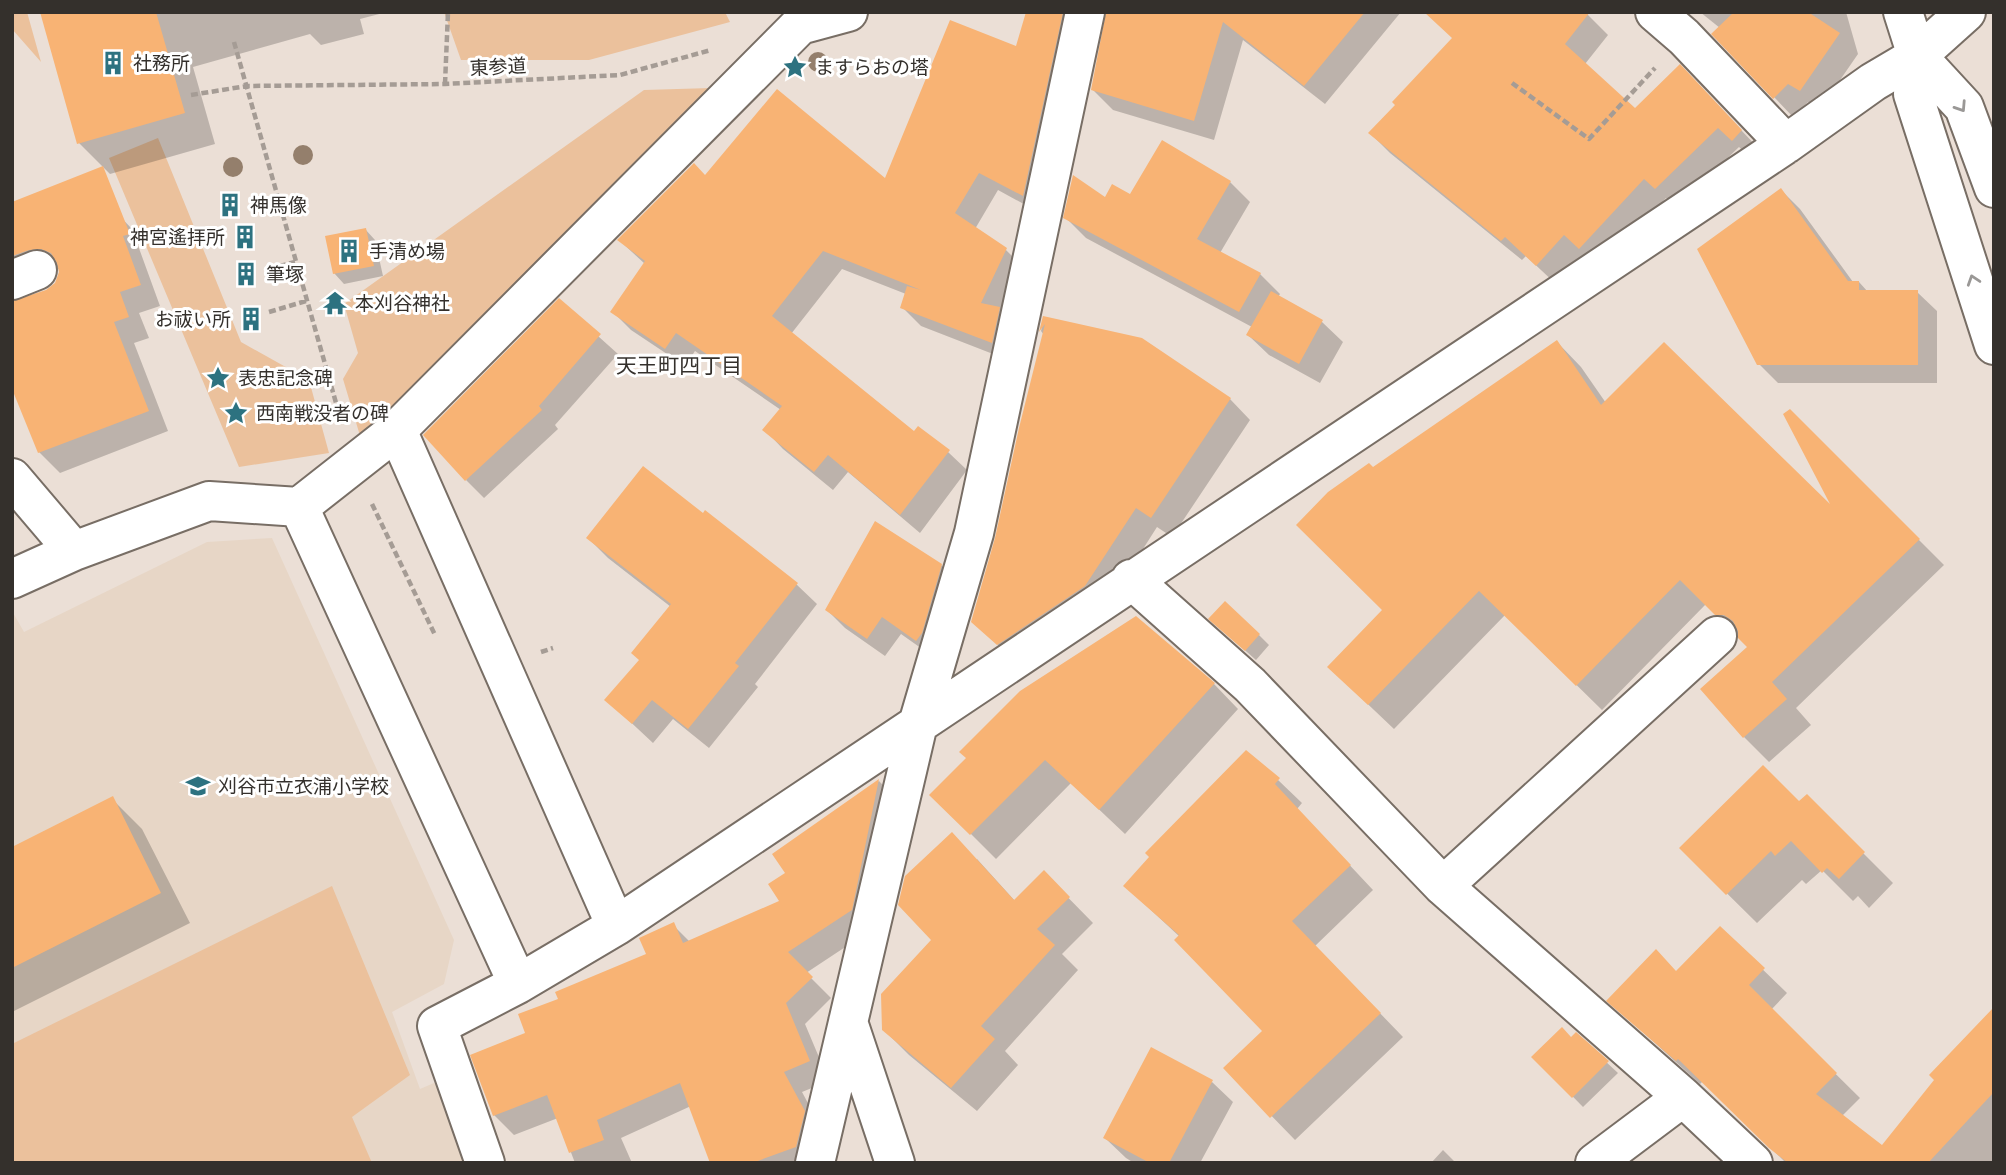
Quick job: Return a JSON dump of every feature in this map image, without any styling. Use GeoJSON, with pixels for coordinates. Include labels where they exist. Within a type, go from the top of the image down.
{"type":"FeatureCollection","features":[{"type":"Feature","properties":{"kind":"street"},"geometry":{"type":"LineString","coordinates":[[12,579],[74,551],[209,501],[299,507],[397,430],[800,25],[848,12]]}},
{"type":"Feature","properties":{"kind":"street"},"geometry":{"type":"LineString","coordinates":[[815,1163],[918,724],[974,533],[1085,12]]}},
{"type":"Feature","properties":{"kind":"street"},"geometry":{"type":"LineString","coordinates":[[1655,12],[1684,37],[1786,144]]}},
{"type":"Feature","properties":{"kind":"street"},"geometry":{"type":"LineString","coordinates":[[1903,12],[1917,56],[1913,94],[1994,345]]}},
{"type":"Feature","properties":{"kind":"street"},"geometry":{"type":"LineString","coordinates":[[485,1163],[437,1026],[518,984],[616,926],[1786,144],[1873,82],[1917,56],[1966,12]]}},
{"type":"Feature","properties":{"kind":"street"},"geometry":{"type":"LineString","coordinates":[[1917,56],[1964,107],[1994,188]]}},
{"type":"Feature","properties":{"kind":"street"},"geometry":{"type":"LineString","coordinates":[[397,430],[616,926]]}},
{"type":"Feature","properties":{"kind":"street"},"geometry":{"type":"LineString","coordinates":[[12,478],[74,551]]}},
{"type":"Feature","properties":{"kind":"street"},"geometry":{"type":"LineString","coordinates":[[299,507],[518,984]]}},
{"type":"Feature","properties":{"kind":"street"},"geometry":{"type":"LineString","coordinates":[[1132,579],[1250,685],[1443,886],[1683,1097],[1753,1163]]}},
{"type":"Feature","properties":{"kind":"street"},"geometry":{"type":"LineString","coordinates":[[1443,886],[1717,636]]}},
{"type":"Feature","properties":{"kind":"street"},"geometry":{"type":"LineString","coordinates":[[848,1022],[895,1163]]}},
{"type":"Feature","properties":{"kind":"street"},"geometry":{"type":"LineString","coordinates":[[1595,1163],[1683,1097]]}},
{"type":"Feature","properties":{"kind":"path"},"geometry":{"type":"LineString","coordinates":[[445,84],[448,12]]}},
{"type":"Feature","properties":{"kind":"path"},"geometry":{"type":"LineString","coordinates":[[1512,83],[1589,139],[1684,37]]}},
{"type":"Feature","properties":{"kind":"path"},"geometry":{"type":"LineString","coordinates":[[234,42],[247,86]]}},
{"type":"Feature","properties":{"kind":"path","name":"東参道"},"geometry":{"type":"LineString","coordinates":[[191,95],[247,86],[445,84],[620,75],[723,47]]}},
{"type":"Feature","properties":{"kind":"path"},"geometry":{"type":"LineString","coordinates":[[269,269],[295,262]]}},
{"type":"Feature","properties":{"kind":"path"},"geometry":{"type":"LineString","coordinates":[[269,312],[306,301]]}},
{"type":"Feature","properties":{"kind":"shaded area"},"geometry":{"type":"Polygon","coordinates":[[[12,12],[27,12],[41,62],[12,29],[12,12]]]}},
{"type":"Feature","properties":{"kind":"shaded area"},"geometry":{"type":"Polygon","coordinates":[[[444,12],[725,12],[730,22],[589,60],[461,60],[444,12]]]}},
{"type":"Feature","properties":{"kind":"shaded area"},"geometry":{"type":"Polygon","coordinates":[[[711,88],[361,439],[343,379],[358,353],[344,304],[644,90],[711,88]]]}},
{"type":"Feature","properties":{"kind":"shaded area"},"geometry":{"type":"Polygon","coordinates":[[[158,138],[241,342],[309,380],[329,453],[239,467],[109,158],[158,138]]]}},
{"type":"Feature","properties":{"kind":"shaded area","name":"刈谷市立衣浦小学校"},"geometry":{"type":"Polygon","coordinates":[[[272,538],[454,940],[444,984],[392,1012],[420,1089],[441,1080],[472,1163],[12,1163],[12,611],[24,632],[207,542],[272,538]]]}},
{"type":"Feature","properties":{"kind":"shaded area"},"geometry":{"type":"Polygon","coordinates":[[[332,886],[410,1075],[352,1117],[372,1163],[12,1163],[12,1044],[332,886]]]}},
{"type":"Feature","properties":{"kind":"building","name":"社務所"},"geometry":{"type":"Polygon","coordinates":[[[40,12],[156,12],[185,113],[77,144],[40,12]]]}},
{"type":"Feature","properties":{"kind":"building"},"geometry":{"type":"Polygon","coordinates":[[[1026,12],[1063,12],[1023,196],[979,173],[955,213],[1007,248],[981,303],[1000,307],[992,343],[900,308],[907,286],[921,290],[823,251],[772,316],[914,431],[918,426],[950,450],[900,515],[828,455],[814,472],[762,430],[782,406],[676,333],[665,349],[610,312],[645,261],[617,240],[694,163],[705,175],[777,89],[885,178],[950,20],[1016,46],[1026,12]]]}},
{"type":"Feature","properties":{"kind":"building"},"geometry":{"type":"Polygon","coordinates":[[[1106,12],[1365,12],[1304,86],[1223,22],[1194,121],[1091,90],[1106,12]]]}},
{"type":"Feature","properties":{"kind":"building"},"geometry":{"type":"Polygon","coordinates":[[[1424,12],[1590,12],[1565,44],[1635,108],[1680,64],[1742,130],[1732,141],[1718,128],[1655,189],[1644,179],[1579,249],[1564,235],[1536,266],[1505,237],[1501,241],[1368,133],[1395,105],[1392,102],[1452,38],[1424,12]]]}},
{"type":"Feature","properties":{"kind":"building"},"geometry":{"type":"Polygon","coordinates":[[[1734,12],[1808,12],[1840,33],[1800,91],[1788,84],[1773,99],[1711,34],[1734,12]]]}},
{"type":"Feature","properties":{"kind":"building"},"geometry":{"type":"Polygon","coordinates":[[[1162,140],[1231,181],[1197,239],[1261,273],[1239,312],[1063,218],[1073,175],[1105,197],[1112,184],[1130,194],[1162,140]]]}},
{"type":"Feature","properties":{"kind":"building"},"geometry":{"type":"Polygon","coordinates":[[[103,166],[130,234],[123,236],[141,285],[120,292],[129,317],[114,322],[149,411],[38,453],[12,389],[12,301],[46,290],[55,283],[59,272],[51,253],[41,249],[12,256],[12,202],[103,166]]]}},
{"type":"Feature","properties":{"kind":"building"},"geometry":{"type":"Polygon","coordinates":[[[1781,188],[1848,281],[1859,281],[1859,290],[1918,290],[1918,365],[1757,365],[1697,249],[1781,188]]]}},
{"type":"Feature","properties":{"kind":"building","name":"手清め場"},"geometry":{"type":"Polygon","coordinates":[[[366,228],[374,266],[333,274],[325,236],[366,228]]]}},
{"type":"Feature","properties":{"kind":"building"},"geometry":{"type":"Polygon","coordinates":[[[1271,291],[1323,320],[1299,364],[1246,335],[1271,291]]]}},
{"type":"Feature","properties":{"kind":"building"},"geometry":{"type":"Polygon","coordinates":[[[559,298],[601,334],[539,406],[542,410],[465,481],[423,435],[559,298]]]}},
{"type":"Feature","properties":{"kind":"building"},"geometry":{"type":"Polygon","coordinates":[[[1043,316],[1142,338],[1231,398],[1151,518],[1136,508],[1085,586],[997,645],[971,622],[995,538],[1045,324],[1039,332],[1043,316]]]}},
{"type":"Feature","properties":{"kind":"building"},"geometry":{"type":"Polygon","coordinates":[[[1557,340],[1601,405],[1664,342],[1830,504],[1783,414],[1790,409],[1920,539],[1772,682],[1787,699],[1743,738],[1700,689],[1747,647],[1738,638],[1733,621],[1724,615],[1715,615],[1680,580],[1576,686],[1479,591],[1368,705],[1327,667],[1382,610],[1296,525],[1328,492],[1369,463],[1373,467],[1557,340]]]}},
{"type":"Feature","properties":{"kind":"building"},"geometry":{"type":"Polygon","coordinates":[[[643,466],[703,513],[705,510],[798,583],[735,663],[739,666],[688,729],[652,700],[632,724],[604,700],[639,660],[631,653],[671,604],[586,538],[643,466]]]}},
{"type":"Feature","properties":{"kind":"building"},"geometry":{"type":"Polygon","coordinates":[[[875,521],[942,564],[922,633],[916,641],[882,617],[867,639],[825,610],[875,521]]]}},
{"type":"Feature","properties":{"kind":"building"},"geometry":{"type":"Polygon","coordinates":[[[1225,601],[1260,634],[1245,651],[1208,619],[1225,601]]]}},
{"type":"Feature","properties":{"kind":"building"},"geometry":{"type":"Polygon","coordinates":[[[1136,616],[1215,683],[1099,810],[1045,760],[970,835],[929,795],[966,758],[959,752],[1020,691],[1136,616]]]}},
{"type":"Feature","properties":{"kind":"building"},"geometry":{"type":"Polygon","coordinates":[[[1246,750],[1280,778],[1275,784],[1351,865],[1292,921],[1381,1013],[1270,1118],[1223,1068],[1262,1031],[1174,940],[1179,935],[1123,886],[1149,857],[1145,853],[1246,750]]]}},
{"type":"Feature","properties":{"kind":"building"},"geometry":{"type":"Polygon","coordinates":[[[1763,765],[1799,801],[1807,794],[1865,852],[1839,879],[1827,868],[1822,873],[1791,841],[1775,856],[1771,851],[1726,895],[1679,848],[1763,765]]]}},
{"type":"Feature","properties":{"kind":"building"},"geometry":{"type":"Polygon","coordinates":[[[879,779],[852,910],[788,952],[813,977],[786,1003],[810,1061],[784,1072],[805,1111],[796,1147],[752,1163],[710,1163],[680,1083],[597,1120],[604,1140],[569,1153],[547,1095],[493,1116],[470,1055],[525,1033],[518,1014],[558,999],[555,992],[646,954],[639,938],[674,922],[683,943],[779,901],[768,884],[785,873],[772,854],[879,779]]]}},
{"type":"Feature","properties":{"kind":"building"},"geometry":{"type":"Polygon","coordinates":[[[113,796],[161,893],[12,968],[12,847],[113,796]]]}},
{"type":"Feature","properties":{"kind":"building"},"geometry":{"type":"Polygon","coordinates":[[[952,832],[1014,900],[1044,870],[1070,897],[1037,929],[1055,945],[981,1026],[995,1039],[951,1088],[882,1030],[881,994],[931,940],[898,905],[905,876],[952,832]]]}},
{"type":"Feature","properties":{"kind":"building"},"geometry":{"type":"Polygon","coordinates":[[[1720,926],[1765,968],[1749,985],[1837,1073],[1816,1094],[1882,1145],[1934,1080],[1929,1075],[1994,1007],[1994,1092],[1928,1163],[1788,1163],[1769,1148],[1678,1059],[1676,1061],[1606,1001],[1656,949],[1676,971],[1720,926]]]}},
{"type":"Feature","properties":{"kind":"building"},"geometry":{"type":"Polygon","coordinates":[[[1562,1027],[1571,1037],[1576,1032],[1609,1061],[1572,1098],[1531,1057],[1562,1027]]]}},
{"type":"Feature","properties":{"kind":"building"},"geometry":{"type":"Polygon","coordinates":[[[1151,1047],[1213,1080],[1169,1163],[1150,1163],[1103,1138],[1151,1047]]]}},
{"type":"Feature","properties":{"kind":"place","name":"社務所"},"geometry":{"type":"Point","coordinates":[113,63]}},
{"type":"Feature","properties":{"kind":"place","name":"ますらおの塔"},"geometry":{"type":"Point","coordinates":[795,67]}},
{"type":"Feature","properties":{"kind":"place","name":"神馬像"},"geometry":{"type":"Point","coordinates":[230,205]}},
{"type":"Feature","properties":{"kind":"place","name":"神宮遙拝所"},"geometry":{"type":"Point","coordinates":[245,237]}},
{"type":"Feature","properties":{"kind":"place","name":"手清め場"},"geometry":{"type":"Point","coordinates":[349,251]}},
{"type":"Feature","properties":{"kind":"place","name":"筆塚"},"geometry":{"type":"Point","coordinates":[246,274]}},
{"type":"Feature","properties":{"kind":"place","name":"本刈谷神社"},"geometry":{"type":"Point","coordinates":[335,303]}},
{"type":"Feature","properties":{"kind":"place","name":"お祓い所"},"geometry":{"type":"Point","coordinates":[251,319]}},
{"type":"Feature","properties":{"kind":"place","name":"表忠記念碑"},"geometry":{"type":"Point","coordinates":[218,378]}},
{"type":"Feature","properties":{"kind":"place","name":"西南戦没者の碑"},"geometry":{"type":"Point","coordinates":[236,413]}},
{"type":"Feature","properties":{"kind":"place","name":"刈谷市立衣浦小学校"},"geometry":{"type":"Point","coordinates":[198,786]}},
{"type":"Feature","properties":{"kind":"district","name":"天王町四丁目"},"geometry":{"type":"Point","coordinates":[679,366]}}]}
